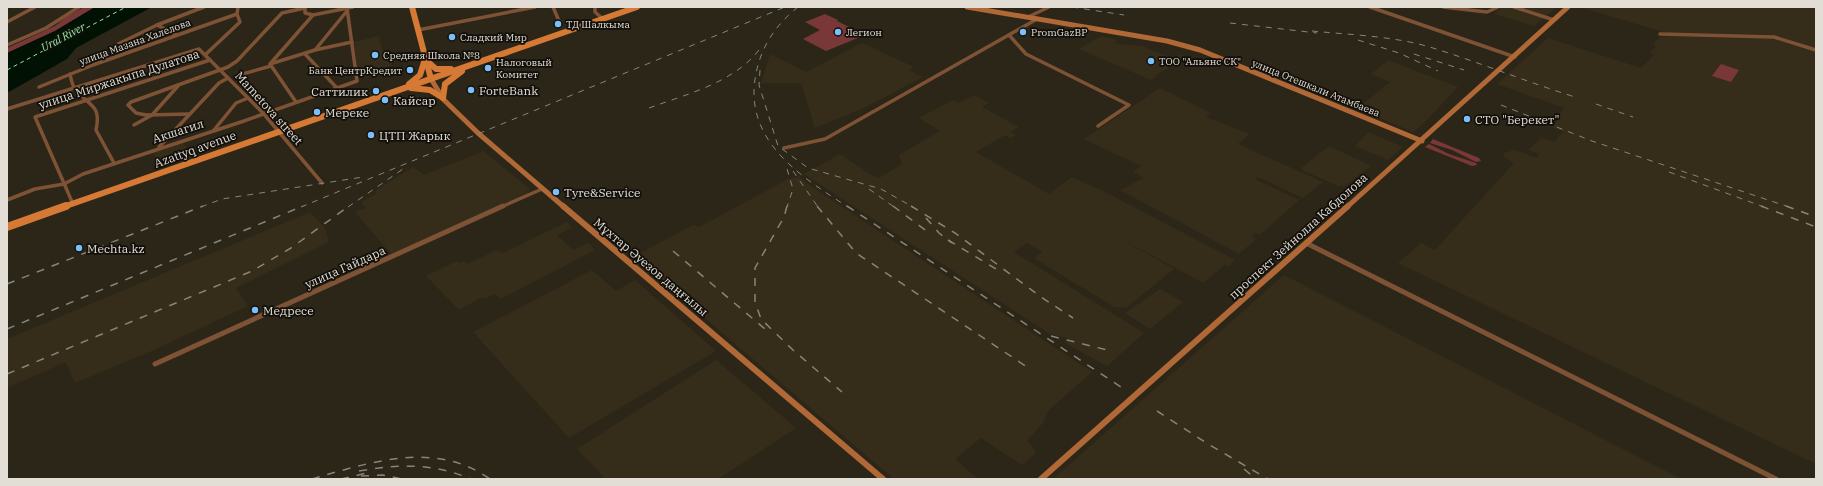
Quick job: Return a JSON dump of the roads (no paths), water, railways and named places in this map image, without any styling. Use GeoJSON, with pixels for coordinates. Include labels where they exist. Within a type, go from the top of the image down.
{"type":"FeatureCollection","features":[{"type":"Feature","properties":{"kind":"main road","name":"Мұхтар Әуезов даңғылы"},"geometry":{"type":"LineString","coordinates":[[412,7],[431,79],[443,98],[462,118],[542,189],[883,479]]}},
{"type":"Feature","properties":{"kind":"main road"},"geometry":{"type":"LineString","coordinates":[[393,92],[637,7]]}},
{"type":"Feature","properties":{"kind":"main road","name":"улица Отешкали Атамбаева"},"geometry":{"type":"LineString","coordinates":[[967,7],[1167,41],[1200,50],[1422,141]]}},
{"type":"Feature","properties":{"kind":"main road","name":"проспект Зейнолла Кабдолова"},"geometry":{"type":"LineString","coordinates":[[1040,479],[1422,141],[1568,7]]}},
{"type":"Feature","properties":{"kind":"main road"},"geometry":{"type":"LineString","coordinates":[[393,92],[418,78],[422,71],[425,59],[436,69],[449,70],[477,63]]}},
{"type":"Feature","properties":{"kind":"main road"},"geometry":{"type":"LineString","coordinates":[[443,98],[443,89],[449,80],[477,63]]}},
{"type":"Feature","properties":{"kind":"main road"},"geometry":{"type":"LineString","coordinates":[[393,92],[423,88],[430,90],[443,98]]}},
{"type":"Feature","properties":{"kind":"main road","name":"Azattyq avenue"},"geometry":{"type":"LineString","coordinates":[[7,227],[393,92]]}},
{"type":"Feature","properties":{"kind":"street"},"geometry":{"type":"LineString","coordinates":[[7,22],[35,7]]}},
{"type":"Feature","properties":{"kind":"street"},"geometry":{"type":"LineString","coordinates":[[7,46],[46,28],[79,7]]}},
{"type":"Feature","properties":{"kind":"street"},"geometry":{"type":"LineString","coordinates":[[116,45],[157,25],[204,7]]}},
{"type":"Feature","properties":{"kind":"street"},"geometry":{"type":"LineString","coordinates":[[205,55],[240,22],[237,14],[238,7]]}},
{"type":"Feature","properties":{"kind":"street"},"geometry":{"type":"LineString","coordinates":[[305,7],[305,13],[313,15],[347,10],[353,7]]}},
{"type":"Feature","properties":{"kind":"street","name":"улица Миржакыпа Дулатова"},"geometry":{"type":"LineString","coordinates":[[152,116],[136,113],[132,111],[128,105],[131,102],[221,70],[238,61],[282,13],[305,7]]}},
{"type":"Feature","properties":{"kind":"street"},"geometry":{"type":"LineString","coordinates":[[418,30],[535,7]]}},
{"type":"Feature","properties":{"kind":"street"},"geometry":{"type":"LineString","coordinates":[[552,7],[558,20]]}},
{"type":"Feature","properties":{"kind":"street"},"geometry":{"type":"LineString","coordinates":[[595,7],[595,12],[603,19]]}},
{"type":"Feature","properties":{"kind":"street"},"geometry":{"type":"LineString","coordinates":[[1028,17],[1049,7]]}},
{"type":"Feature","properties":{"kind":"street"},"geometry":{"type":"LineString","coordinates":[[1370,7],[1515,57]]}},
{"type":"Feature","properties":{"kind":"street"},"geometry":{"type":"LineString","coordinates":[[1444,7],[1487,12],[1498,7]]}},
{"type":"Feature","properties":{"kind":"street"},"geometry":{"type":"LineString","coordinates":[[1474,7],[1487,12]]}},
{"type":"Feature","properties":{"kind":"street"},"geometry":{"type":"LineString","coordinates":[[1514,7],[1554,20]]}},
{"type":"Feature","properties":{"kind":"street"},"geometry":{"type":"LineString","coordinates":[[239,75],[315,50],[352,42],[347,10]]}},
{"type":"Feature","properties":{"kind":"street"},"geometry":{"type":"LineString","coordinates":[[315,50],[347,10]]}},
{"type":"Feature","properties":{"kind":"street","name":"улица Мазана Халелова"},"geometry":{"type":"LineString","coordinates":[[39,87],[70,74],[237,14]]}},
{"type":"Feature","properties":{"kind":"street"},"geometry":{"type":"LineString","coordinates":[[271,65],[313,15]]}},
{"type":"Feature","properties":{"kind":"street"},"geometry":{"type":"LineString","coordinates":[[784,148],[825,139],[1037,19]]}},
{"type":"Feature","properties":{"kind":"street"},"geometry":{"type":"LineString","coordinates":[[157,25],[177,35]]}},
{"type":"Feature","properties":{"kind":"street"},"geometry":{"type":"LineString","coordinates":[[1660,34],[1774,37],[1816,50]]}},
{"type":"Feature","properties":{"kind":"street"},"geometry":{"type":"LineString","coordinates":[[1009,35],[1026,54],[1129,105],[1098,126]]}},
{"type":"Feature","properties":{"kind":"street","name":"Акшагил"},"geometry":{"type":"LineString","coordinates":[[7,200],[35,189],[64,184],[83,174],[114,163],[244,121],[356,81],[352,42]]}},
{"type":"Feature","properties":{"kind":"street","name":"Mametova street"},"geometry":{"type":"LineString","coordinates":[[74,88],[199,49],[263,113],[322,183]]}},
{"type":"Feature","properties":{"kind":"street"},"geometry":{"type":"LineString","coordinates":[[305,54],[337,88]]}},
{"type":"Feature","properties":{"kind":"street","name":"улица Миржакыпа Дулатова"},"geometry":{"type":"LineString","coordinates":[[64,184],[35,117],[210,60]]}},
{"type":"Feature","properties":{"kind":"street"},"geometry":{"type":"LineString","coordinates":[[271,65],[296,102]]}},
{"type":"Feature","properties":{"kind":"street"},"geometry":{"type":"LineString","coordinates":[[70,74],[74,88],[95,109],[99,118],[96,130],[114,163]]}},
{"type":"Feature","properties":{"kind":"street"},"geometry":{"type":"LineString","coordinates":[[157,149],[219,83],[228,78]]}},
{"type":"Feature","properties":{"kind":"street","name":"улица Миржакыпа Дулатова"},"geometry":{"type":"LineString","coordinates":[[134,125],[152,116],[179,85]]}},
{"type":"Feature","properties":{"kind":"street"},"geometry":{"type":"LineString","coordinates":[[7,109],[74,88]]}},
{"type":"Feature","properties":{"kind":"street"},"geometry":{"type":"LineString","coordinates":[[214,130],[236,103],[248,98]]}},
{"type":"Feature","properties":{"kind":"street"},"geometry":{"type":"LineString","coordinates":[[152,116],[189,114]]}},
{"type":"Feature","properties":{"kind":"street"},"geometry":{"type":"LineString","coordinates":[[64,184],[73,204]]}},
{"type":"Feature","properties":{"kind":"street","name":"улица Гайдара"},"geometry":{"type":"LineString","coordinates":[[155,364],[542,189]]}},
{"type":"Feature","properties":{"kind":"street"},"geometry":{"type":"LineString","coordinates":[[1306,243],[1776,479]]}},
{"type":"Feature","properties":{"kind":"water","name":"Ural River"},"geometry":{"type":"Polygon","coordinates":[[[95,7],[152,7],[76,48],[67,59],[7,93],[7,53],[55,31],[95,7]]]}},
{"type":"Feature","properties":{"kind":"railway"},"geometry":{"type":"LineString","coordinates":[[301,207],[785,7]]}},
{"type":"Feature","properties":{"kind":"railway"},"geometry":{"type":"LineString","coordinates":[[798,7],[772,34],[763,51],[757,69],[754,93],[757,115],[765,135],[777,152],[810,182],[848,207]]}},
{"type":"Feature","properties":{"kind":"railway"},"geometry":{"type":"LineString","coordinates":[[1072,7],[1124,15]]}},
{"type":"Feature","properties":{"kind":"railway"},"geometry":{"type":"LineString","coordinates":[[1230,23],[1317,33]]}},
{"type":"Feature","properties":{"kind":"railway"},"geometry":{"type":"LineString","coordinates":[[1312,31],[1373,36],[1419,44],[1575,97]]}},
{"type":"Feature","properties":{"kind":"railway"},"geometry":{"type":"LineString","coordinates":[[1358,40],[1399,53],[1438,71]]}},
{"type":"Feature","properties":{"kind":"railway"},"geometry":{"type":"LineString","coordinates":[[649,108],[694,92],[723,79],[736,71],[759,50]]}},
{"type":"Feature","properties":{"kind":"railway"},"geometry":{"type":"LineString","coordinates":[[1414,54],[1464,70]]}},
{"type":"Feature","properties":{"kind":"railway"},"geometry":{"type":"LineString","coordinates":[[760,70],[759,85],[778,146],[808,168],[881,189],[913,207]]}},
{"type":"Feature","properties":{"kind":"railway"},"geometry":{"type":"LineString","coordinates":[[1596,104],[1633,117]]}},
{"type":"Feature","properties":{"kind":"railway"},"geometry":{"type":"LineString","coordinates":[[1501,105],[1592,141],[1789,207]]}},
{"type":"Feature","properties":{"kind":"railway"},"geometry":{"type":"LineString","coordinates":[[348,207],[403,169]]}},
{"type":"Feature","properties":{"kind":"railway"},"geometry":{"type":"LineString","coordinates":[[787,169],[793,189],[787,207]]}},
{"type":"Feature","properties":{"kind":"railway"},"geometry":{"type":"LineString","coordinates":[[793,171],[818,207]]}},
{"type":"Feature","properties":{"kind":"railway"},"geometry":{"type":"LineString","coordinates":[[1669,172],[1764,207]]}},
{"type":"Feature","properties":{"kind":"railway"},"geometry":{"type":"LineString","coordinates":[[201,207],[222,199],[363,177]]}},
{"type":"Feature","properties":{"kind":"railway"},"geometry":{"type":"LineString","coordinates":[[869,189],[894,207]]}},
{"type":"Feature","properties":{"kind":"railway"},"geometry":{"type":"LineString","coordinates":[[7,284],[203,206]]}},
{"type":"Feature","properties":{"kind":"railway"},"geometry":{"type":"LineString","coordinates":[[7,329],[303,206]]}},
{"type":"Feature","properties":{"kind":"railway"},"geometry":{"type":"LineString","coordinates":[[7,374],[252,271],[291,248],[349,206]]}},
{"type":"Feature","properties":{"kind":"railway"},"geometry":{"type":"LineString","coordinates":[[787,206],[784,217],[755,268],[755,302],[761,319],[793,350],[842,392]]}},
{"type":"Feature","properties":{"kind":"railway"},"geometry":{"type":"LineString","coordinates":[[817,206],[856,253],[1030,369]]}},
{"type":"Feature","properties":{"kind":"railway"},"geometry":{"type":"LineString","coordinates":[[847,206],[1127,391]]}},
{"type":"Feature","properties":{"kind":"railway"},"geometry":{"type":"LineString","coordinates":[[893,206],[928,232]]}},
{"type":"Feature","properties":{"kind":"railway"},"geometry":{"type":"LineString","coordinates":[[911,206],[955,233],[1041,297],[1073,318]]}},
{"type":"Feature","properties":{"kind":"railway"},"geometry":{"type":"LineString","coordinates":[[1761,206],[1816,227]]}},
{"type":"Feature","properties":{"kind":"railway"},"geometry":{"type":"LineString","coordinates":[[1786,206],[1816,217]]}},
{"type":"Feature","properties":{"kind":"railway"},"geometry":{"type":"LineString","coordinates":[[926,218],[939,233],[948,240]]}},
{"type":"Feature","properties":{"kind":"railway"},"geometry":{"type":"LineString","coordinates":[[948,240],[996,269]]}},
{"type":"Feature","properties":{"kind":"railway"},"geometry":{"type":"LineString","coordinates":[[948,240],[952,243]]}},
{"type":"Feature","properties":{"kind":"railway"},"geometry":{"type":"LineString","coordinates":[[673,251],[765,329]]}},
{"type":"Feature","properties":{"kind":"railway"},"geometry":{"type":"LineString","coordinates":[[1051,336],[1111,351]]}},
{"type":"Feature","properties":{"kind":"railway"},"geometry":{"type":"LineString","coordinates":[[1157,411],[1208,444],[1268,479]]}},
{"type":"Feature","properties":{"kind":"railway"},"geometry":{"type":"LineString","coordinates":[[312,479],[380,461],[425,457],[447,460],[469,467],[490,479]]}},
{"type":"Feature","properties":{"kind":"railway"},"geometry":{"type":"LineString","coordinates":[[359,471],[388,467],[416,466],[443,470],[471,479]]}},
{"type":"Feature","properties":{"kind":"railway"},"geometry":{"type":"LineString","coordinates":[[1244,469],[1256,479]]}},
{"type":"Feature","properties":{"kind":"railway"},"geometry":{"type":"LineString","coordinates":[[341,479],[367,473]]}},
{"type":"Feature","properties":{"kind":"railway"},"geometry":{"type":"LineString","coordinates":[[361,476],[383,475],[402,479]]}},
{"type":"Feature","properties":{"kind":"place","name":"ТД Шалкыма"},"geometry":{"type":"Point","coordinates":[558,24]}},
{"type":"Feature","properties":{"kind":"place","name":"Легион"},"geometry":{"type":"Point","coordinates":[838,32]}},
{"type":"Feature","properties":{"kind":"place","name":"PromGazBP"},"geometry":{"type":"Point","coordinates":[1023,32]}},
{"type":"Feature","properties":{"kind":"place","name":"Сладкий Мир"},"geometry":{"type":"Point","coordinates":[452,37]}},
{"type":"Feature","properties":{"kind":"place","name":"Средняя Школа №8"},"geometry":{"type":"Point","coordinates":[375,55]}},
{"type":"Feature","properties":{"kind":"place","name":"ТОО \"Альянс СК\""},"geometry":{"type":"Point","coordinates":[1151,61]}},
{"type":"Feature","properties":{"kind":"place","name":"Налоговый Комитет"},"geometry":{"type":"Point","coordinates":[488,68]}},
{"type":"Feature","properties":{"kind":"place","name":"Банк ЦентрКредит"},"geometry":{"type":"Point","coordinates":[410,70]}},
{"type":"Feature","properties":{"kind":"place","name":"ForteBank"},"geometry":{"type":"Point","coordinates":[471,90]}},
{"type":"Feature","properties":{"kind":"place","name":"Саттилик"},"geometry":{"type":"Point","coordinates":[376,91]}},
{"type":"Feature","properties":{"kind":"place","name":"Кайсар"},"geometry":{"type":"Point","coordinates":[385,100]}},
{"type":"Feature","properties":{"kind":"place","name":"Мереке"},"geometry":{"type":"Point","coordinates":[317,112]}},
{"type":"Feature","properties":{"kind":"place","name":"СТО \"Берекет\""},"geometry":{"type":"Point","coordinates":[1467,119]}},
{"type":"Feature","properties":{"kind":"place","name":"ЦТП Жарык"},"geometry":{"type":"Point","coordinates":[371,135]}},
{"type":"Feature","properties":{"kind":"place","name":"Tyre&Service"},"geometry":{"type":"Point","coordinates":[556,192]}},
{"type":"Feature","properties":{"kind":"place","name":"Mechta.kz"},"geometry":{"type":"Point","coordinates":[79,248]}},
{"type":"Feature","properties":{"kind":"place","name":"Медресе"},"geometry":{"type":"Point","coordinates":[255,310]}}]}
